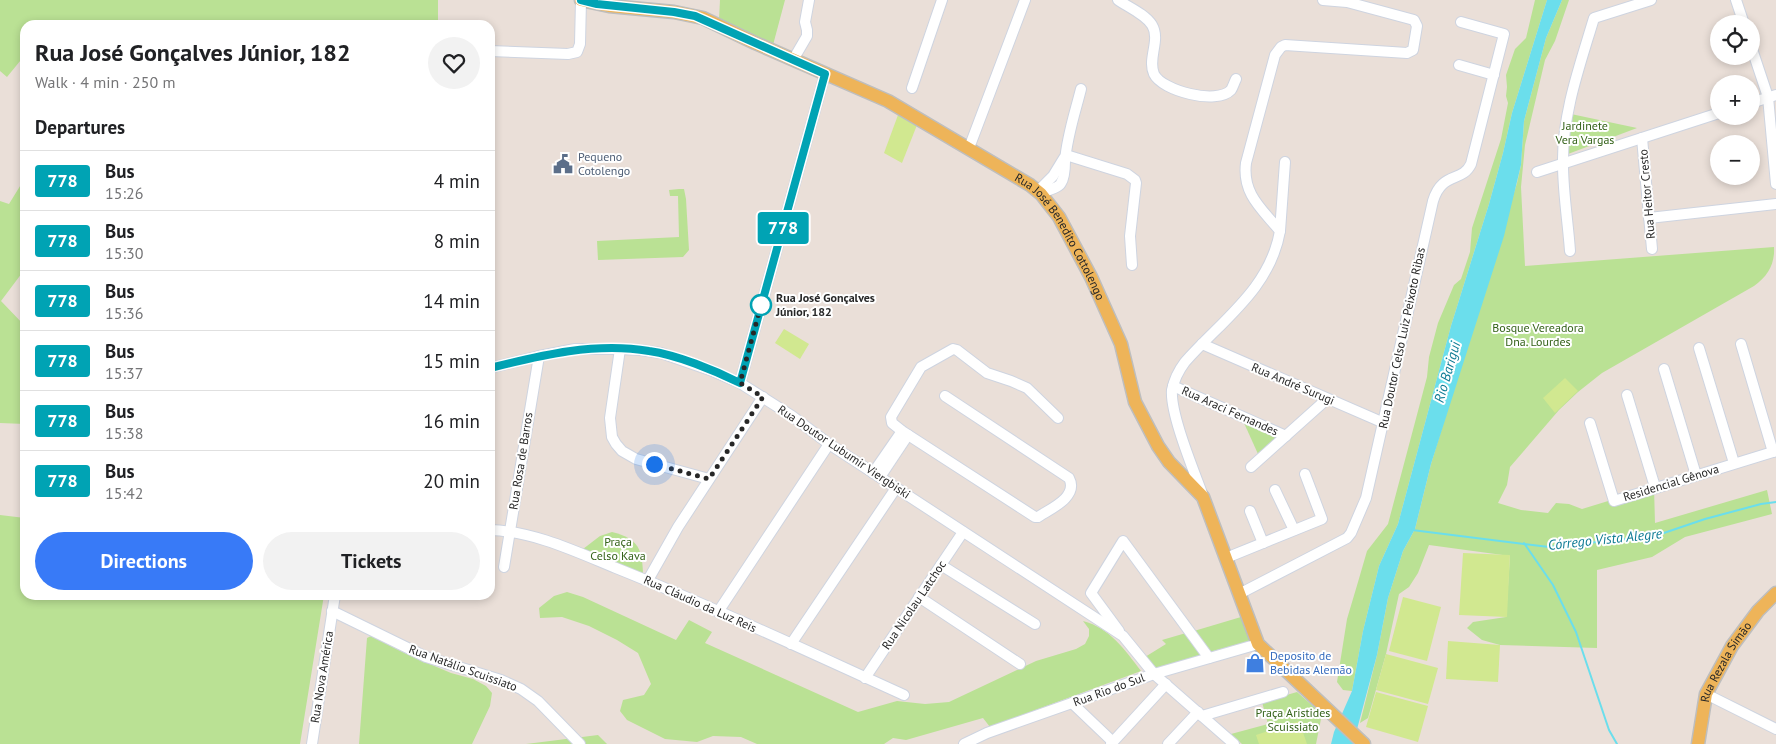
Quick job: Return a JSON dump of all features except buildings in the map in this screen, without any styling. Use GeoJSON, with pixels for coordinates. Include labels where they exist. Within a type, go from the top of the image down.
{"type":"FeatureCollection","features":[{"type":"Feature","properties":{"kind":"main road","name":"Rua José Benedito Cottolengo"},"geometry":{"type":"LineString","coordinates":[[581,0],[609,6],[674,12],[695,16],[898,106],[1040,192],[1052,206],[1070,235],[1104,304],[1122,344],[1136,402],[1154,439],[1169,462],[1203,497],[1258,644],[1364,744]]}},
{"type":"Feature","properties":{"kind":"main road","name":"Rua Rezala Simão"},"geometry":{"type":"LineString","coordinates":[[1698,744],[1706,694],[1732,646],[1758,611],[1774,597]]}},
{"type":"Feature","properties":{"kind":"street"},"geometry":{"type":"LineString","coordinates":[[495,51],[568,54],[577,52],[580,44],[581,0]]}},
{"type":"Feature","properties":{"kind":"street"},"geometry":{"type":"LineString","coordinates":[[793,60],[807,36],[808,30],[805,22],[810,0]]}},
{"type":"Feature","properties":{"kind":"street"},"geometry":{"type":"LineString","coordinates":[[912,88],[942,0]]}},
{"type":"Feature","properties":{"kind":"street"},"geometry":{"type":"LineString","coordinates":[[969,148],[1025,0]]}},
{"type":"Feature","properties":{"kind":"street"},"geometry":{"type":"LineString","coordinates":[[1118,0],[1152,25],[1154,36],[1152,69],[1157,79],[1181,91],[1206,97],[1226,93],[1232,89],[1236,79]]}},
{"type":"Feature","properties":{"kind":"street"},"geometry":{"type":"LineString","coordinates":[[1280,231],[1248,190],[1245,178],[1249,152],[1255,140],[1256,124],[1272,61],[1278,50],[1286,45],[1407,53],[1412,50],[1417,26],[1414,20],[1348,2],[1322,0]]}},
{"type":"Feature","properties":{"kind":"street"},"geometry":{"type":"LineString","coordinates":[[1570,251],[1563,164],[1565,129],[1594,18],[1623,4],[1650,0]]}},
{"type":"Feature","properties":{"kind":"street"},"geometry":{"type":"LineString","coordinates":[[1736,0],[1741,15]]}},
{"type":"Feature","properties":{"kind":"street","name":"Rua Doutor Celso Luiz Peixoto Ribas"},"geometry":{"type":"LineString","coordinates":[[1239,594],[1350,536],[1368,493],[1432,201],[1439,186],[1462,174],[1469,168],[1504,34],[1461,22]]}},
{"type":"Feature","properties":{"kind":"street"},"geometry":{"type":"LineString","coordinates":[[1459,65],[1494,75]]}},
{"type":"Feature","properties":{"kind":"street"},"geometry":{"type":"LineString","coordinates":[[1759,65],[1772,96],[1776,184]]}},
{"type":"Feature","properties":{"kind":"street"},"geometry":{"type":"LineString","coordinates":[[740,383],[825,74]]}},
{"type":"Feature","properties":{"kind":"street"},"geometry":{"type":"LineString","coordinates":[[1040,192],[1058,187],[1062,183],[1068,138],[1081,89]]}},
{"type":"Feature","properties":{"kind":"street"},"geometry":{"type":"LineString","coordinates":[[1760,100],[1772,96]]}},
{"type":"Feature","properties":{"kind":"street"},"geometry":{"type":"LineString","coordinates":[[1537,172],[1710,116]]}},
{"type":"Feature","properties":{"kind":"street","name":"Rua Heitor Cresto"},"geometry":{"type":"LineString","coordinates":[[1642,138],[1652,249]]}},
{"type":"Feature","properties":{"kind":"street"},"geometry":{"type":"LineString","coordinates":[[1066,154],[1127,174],[1135,180],[1130,236],[1132,265]]}},
{"type":"Feature","properties":{"kind":"street"},"geometry":{"type":"LineString","coordinates":[[1203,497],[1175,413],[1172,399],[1173,386],[1180,368],[1257,285],[1272,260],[1280,231],[1285,162]]}},
{"type":"Feature","properties":{"kind":"street"},"geometry":{"type":"LineString","coordinates":[[1649,218],[1776,204]]}},
{"type":"Feature","properties":{"kind":"street","name":"Rua André Surugi"},"geometry":{"type":"LineString","coordinates":[[1202,344],[1384,423]]}},
{"type":"Feature","properties":{"kind":"street"},"geometry":{"type":"LineString","coordinates":[[1741,344],[1772,437],[1774,452]]}},
{"type":"Feature","properties":{"kind":"street"},"geometry":{"type":"LineString","coordinates":[[1700,348],[1734,463]]}},
{"type":"Feature","properties":{"kind":"street","name":"Rua Doutor Lubumir Viergbiski"},"geometry":{"type":"LineString","coordinates":[[495,367],[575,349],[645,350],[661,353],[710,370],[740,383],[829,444],[1123,636],[1154,674],[1230,743]]}},
{"type":"Feature","properties":{"kind":"street"},"geometry":{"type":"LineString","coordinates":[[620,349],[610,418],[612,437],[616,444],[622,451],[636,459],[709,479]]}},
{"type":"Feature","properties":{"kind":"street"},"geometry":{"type":"LineString","coordinates":[[944,396],[1066,476],[1071,482],[1072,486],[1069,495],[1038,517],[1032,516],[905,433],[892,423],[891,417],[921,367],[953,349],[987,373],[1027,388],[1058,418]]}},
{"type":"Feature","properties":{"kind":"street","name":"Rua Rosa de Barros"},"geometry":{"type":"LineString","coordinates":[[504,567],[539,356]]}},
{"type":"Feature","properties":{"kind":"street"},"geometry":{"type":"LineString","coordinates":[[1664,370],[1696,475]]}},
{"type":"Feature","properties":{"kind":"street","name":"Rua Araci Fernandes"},"geometry":{"type":"LineString","coordinates":[[1173,386],[1286,436]]}},
{"type":"Feature","properties":{"kind":"street"},"geometry":{"type":"LineString","coordinates":[[1627,395],[1655,487]]}},
{"type":"Feature","properties":{"kind":"street"},"geometry":{"type":"LineString","coordinates":[[648,580],[671,538],[763,397]]}},
{"type":"Feature","properties":{"kind":"street"},"geometry":{"type":"LineString","coordinates":[[1251,467],[1327,399]]}},
{"type":"Feature","properties":{"kind":"street","name":"Residencial Gênova"},"geometry":{"type":"LineString","coordinates":[[1590,423],[1614,501],[1774,452]]}},
{"type":"Feature","properties":{"kind":"street"},"geometry":{"type":"LineString","coordinates":[[877,475],[905,433]]}},
{"type":"Feature","properties":{"kind":"street"},"geometry":{"type":"LineString","coordinates":[[718,612],[829,444]]}},
{"type":"Feature","properties":{"kind":"street"},"geometry":{"type":"LineString","coordinates":[[1226,558],[1322,519],[1305,474]]}},
{"type":"Feature","properties":{"kind":"street"},"geometry":{"type":"LineString","coordinates":[[791,644],[896,488]]}},
{"type":"Feature","properties":{"kind":"street"},"geometry":{"type":"LineString","coordinates":[[1275,490],[1294,530]]}},
{"type":"Feature","properties":{"kind":"street"},"geometry":{"type":"LineString","coordinates":[[1250,511],[1263,543]]}},
{"type":"Feature","properties":{"kind":"street","name":"Rua Cláudio da Luz Reis"},"geometry":{"type":"LineString","coordinates":[[495,530],[510,530],[576,552],[648,580],[904,695]]}},
{"type":"Feature","properties":{"kind":"street","name":"Rua Nicolau Latchoc"},"geometry":{"type":"LineString","coordinates":[[866,678],[963,532]]}},
{"type":"Feature","properties":{"kind":"street"},"geometry":{"type":"LineString","coordinates":[[1123,636],[1091,593],[1123,541],[1209,658]]}},
{"type":"Feature","properties":{"kind":"street"},"geometry":{"type":"LineString","coordinates":[[941,564],[1035,624]]}},
{"type":"Feature","properties":{"kind":"street"},"geometry":{"type":"LineString","coordinates":[[919,598],[1020,664]]}},
{"type":"Feature","properties":{"kind":"street","name":"Rua Nova América"},"geometry":{"type":"LineString","coordinates":[[312,744],[334,600]]}},
{"type":"Feature","properties":{"kind":"street","name":"Rua Natálio Scuissiato"},"geometry":{"type":"LineString","coordinates":[[332,611],[426,657],[501,680],[520,689],[538,702],[580,744]]}},
{"type":"Feature","properties":{"kind":"street","name":"Rua Rio do Sul"},"geometry":{"type":"LineString","coordinates":[[964,744],[988,733],[1154,674],[1258,644]]}},
{"type":"Feature","properties":{"kind":"street"},"geometry":{"type":"LineString","coordinates":[[1072,703],[1112,743],[1166,684]]}},
{"type":"Feature","properties":{"kind":"street"},"geometry":{"type":"LineString","coordinates":[[1168,744],[1200,714],[1283,692]]}},
{"type":"Feature","properties":{"kind":"street"},"geometry":{"type":"LineString","coordinates":[[1706,694],[1776,729]]}},
{"type":"Feature","properties":{"kind":"green space"},"geometry":{"type":"Polygon","coordinates":[[[0,0],[438,0],[438,20],[20,20],[20,61],[7,77],[0,71],[0,0]]]}},
{"type":"Feature","properties":{"kind":"green space"},"geometry":{"type":"Polygon","coordinates":[[[720,0],[785,0],[773,45],[719,20],[720,0]]]}},
{"type":"Feature","properties":{"kind":"green space"},"geometry":{"type":"Polygon","coordinates":[[[1535,0],[1547,0],[1512,113],[1489,204],[1451,326],[1398,524],[1379,566],[1363,631],[1352,691],[1343,690],[1337,682],[1347,619],[1367,551],[1388,524],[1427,377],[1429,357],[1438,323],[1454,285],[1461,279],[1470,252],[1472,228],[1501,139],[1508,103],[1506,75],[1515,49],[1526,38],[1535,0]]]}},
{"type":"Feature","properties":{"kind":"green space","name":"Bosque Vereadora Dna. Lourdes"},"geometry":{"type":"Polygon","coordinates":[[[1562,0],[1569,0],[1555,41],[1545,60],[1525,145],[1521,187],[1525,266],[1774,247],[1774,253],[1770,269],[1754,286],[1602,373],[1578,392],[1559,410],[1510,467],[1507,485],[1498,503],[1521,510],[1548,513],[1556,503],[1569,504],[1582,509],[1654,487],[1655,523],[1767,490],[1772,514],[1685,537],[1652,557],[1597,570],[1597,648],[1500,645],[1482,640],[1467,628],[1473,622],[1506,617],[1510,556],[1429,545],[1418,573],[1409,587],[1399,594],[1386,654],[1368,718],[1360,723],[1377,655],[1388,598],[1403,551],[1415,529],[1431,464],[1517,183],[1521,165],[1524,121],[1546,38],[1562,0]]]}},
{"type":"Feature","properties":{"kind":"green space","name":"Jardinete Vera Vargas"},"geometry":{"type":"Polygon","coordinates":[[[1571,114],[1637,128],[1568,154],[1571,114]]]}},
{"type":"Feature","properties":{"kind":"green space"},"geometry":{"type":"Polygon","coordinates":[[[898,115],[917,125],[902,163],[884,153],[898,115]]]}},
{"type":"Feature","properties":{"kind":"green space"},"geometry":{"type":"Polygon","coordinates":[[[20,186],[20,276],[1,301],[20,321],[20,424],[0,423],[0,201],[9,204],[20,186]]]}},
{"type":"Feature","properties":{"kind":"green space"},"geometry":{"type":"Polygon","coordinates":[[[684,189],[689,250],[683,257],[598,260],[597,241],[679,237],[678,196],[670,196],[669,190],[684,189]]]}},
{"type":"Feature","properties":{"kind":"green space"},"geometry":{"type":"Polygon","coordinates":[[[784,329],[809,344],[800,359],[775,343],[784,329]]]}},
{"type":"Feature","properties":{"kind":"green space"},"geometry":{"type":"Polygon","coordinates":[[[1565,378],[1578,391],[1555,413],[1543,398],[1565,378]]]}},
{"type":"Feature","properties":{"kind":"green space"},"geometry":{"type":"Polygon","coordinates":[[[1244,423],[1276,437],[1258,454],[1244,423]]]}},
{"type":"Feature","properties":{"kind":"green space"},"geometry":{"type":"Polygon","coordinates":[[[0,515],[20,517],[20,600],[323,600],[300,744],[0,744],[0,515]]]}},
{"type":"Feature","properties":{"kind":"green space","name":"Praça Celso Kava"},"geometry":{"type":"Polygon","coordinates":[[[612,532],[628,538],[637,546],[642,558],[643,574],[583,549],[600,536],[612,532]]]}},
{"type":"Feature","properties":{"kind":"green space"},"geometry":{"type":"Polygon","coordinates":[[[1463,553],[1510,555],[1507,617],[1459,615],[1463,553]]]}},
{"type":"Feature","properties":{"kind":"green space"},"geometry":{"type":"Polygon","coordinates":[[[567,592],[583,597],[676,640],[689,620],[712,632],[705,643],[858,712],[897,701],[925,704],[949,702],[1036,661],[1076,649],[1085,644],[1089,636],[1089,629],[1083,621],[1093,624],[1109,634],[1141,671],[990,727],[983,718],[906,740],[893,738],[884,744],[757,744],[741,737],[713,736],[697,742],[665,739],[627,720],[620,711],[623,700],[644,695],[651,684],[638,653],[589,626],[562,617],[540,618],[539,608],[554,596],[567,592]]]}},
{"type":"Feature","properties":{"kind":"green space"},"geometry":{"type":"Polygon","coordinates":[[[1403,597],[1441,607],[1427,661],[1389,651],[1403,597]]]}},
{"type":"Feature","properties":{"kind":"green space"},"geometry":{"type":"Polygon","coordinates":[[[1241,617],[1250,641],[1210,652],[1194,631],[1241,617]]]}},
{"type":"Feature","properties":{"kind":"green space"},"geometry":{"type":"Polygon","coordinates":[[[1186,633],[1201,655],[1155,669],[1145,657],[1166,644],[1162,640],[1186,633]]]}},
{"type":"Feature","properties":{"kind":"green space"},"geometry":{"type":"Polygon","coordinates":[[[371,636],[411,656],[451,673],[473,679],[486,686],[492,693],[490,706],[472,744],[359,744],[367,638],[371,636]]]}},
{"type":"Feature","properties":{"kind":"green space"},"geometry":{"type":"Polygon","coordinates":[[[1448,641],[1500,645],[1498,682],[1446,679],[1448,641]]]}},
{"type":"Feature","properties":{"kind":"green space"},"geometry":{"type":"Polygon","coordinates":[[[1386,654],[1438,668],[1428,704],[1376,690],[1386,654]]]}},
{"type":"Feature","properties":{"kind":"green space","name":"Praça Aristides Scuissiato"},"geometry":{"type":"Polygon","coordinates":[[[1297,692],[1322,714],[1316,744],[1242,744],[1231,734],[1268,724],[1262,702],[1297,692]]]}},
{"type":"Feature","properties":{"kind":"green space"},"geometry":{"type":"Polygon","coordinates":[[[1376,692],[1428,706],[1418,742],[1366,727],[1376,692]]]}},
{"type":"Feature","properties":{"kind":"green space"},"geometry":{"type":"Polygon","coordinates":[[[1299,721],[1307,744],[1259,744],[1256,735],[1299,721]]]}},
{"type":"Feature","properties":{"kind":"green space"},"geometry":{"type":"Polygon","coordinates":[[[598,735],[607,744],[526,744],[598,735]]]}},
{"type":"Feature","properties":{"kind":"water","name":"Rio Barigui"},"geometry":{"type":"Polygon","coordinates":[[[1547,0],[1562,0],[1546,38],[1524,121],[1521,165],[1504,236],[1431,464],[1415,529],[1403,551],[1388,598],[1377,655],[1353,744],[1331,744],[1334,732],[1352,691],[1363,631],[1379,566],[1398,524],[1451,326],[1489,204],[1512,113],[1547,0]]]}},
{"type":"Feature","properties":{"kind":"waterway","name":"Córrego Vista Alegre"},"geometry":{"type":"LineString","coordinates":[[1412,530],[1549,547],[1655,536],[1705,519],[1761,504],[1776,502]]}},
{"type":"Feature","properties":{"kind":"waterway"},"geometry":{"type":"LineString","coordinates":[[1524,543],[1553,585],[1576,632],[1609,730],[1617,744]]}},
{"type":"Feature","properties":{"kind":"bus line","name":"778"},"geometry":{"type":"LineString","coordinates":[[495,367],[575,349],[640,350],[661,353],[710,370],[740,383],[825,74],[695,16],[674,12],[609,6],[581,0]]}},
{"type":"Feature","properties":{"kind":"place","name":"Pequeno Cotolengo"},"geometry":{"type":"Point","coordinates":[563,164]}},
{"type":"Feature","properties":{"kind":"place","name":"Rua José Gonçalves Júnior, 182"},"geometry":{"type":"Point","coordinates":[761,305]}},
{"type":"Feature","properties":{"kind":"place","name":"Deposito de Bebidas Alemão"},"geometry":{"type":"Point","coordinates":[1255,663]}},
{"type":"Feature","properties":{"kind":"route"},"geometry":{"type":"LineString","coordinates":[[654,464],[709,479],[763,397],[740,383],[761,305]]}}]}
